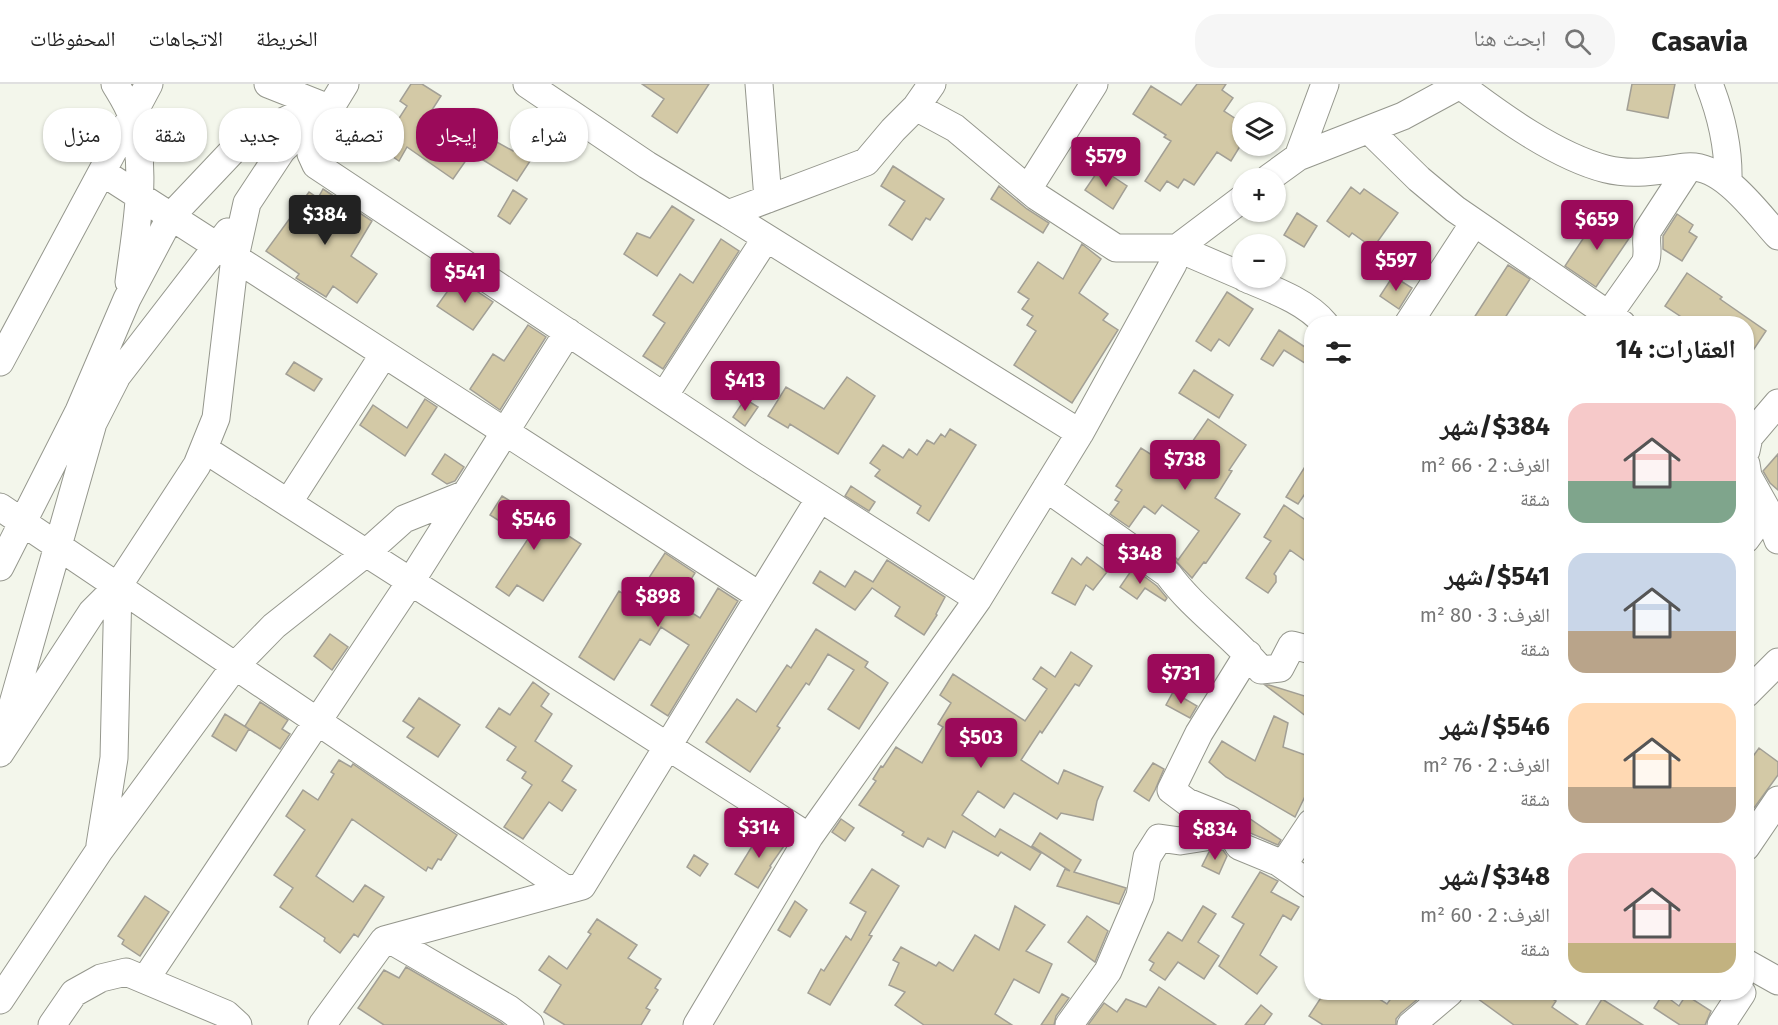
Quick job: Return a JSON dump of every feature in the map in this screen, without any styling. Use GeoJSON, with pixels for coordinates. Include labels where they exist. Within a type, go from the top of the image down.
{"type":"FeatureCollection","features":[{"type":"Feature","properties":{"kind":"street"},"geometry":{"type":"LineString","coordinates":[[116,84],[132,116],[140,162],[140,196],[117,376]]}},
{"type":"Feature","properties":{"kind":"street"},"geometry":{"type":"LineString","coordinates":[[0,362],[149,84]]}},
{"type":"Feature","properties":{"kind":"street"},"geometry":{"type":"LineString","coordinates":[[268,84],[322,106]]}},
{"type":"Feature","properties":{"kind":"street"},"geometry":{"type":"LineString","coordinates":[[0,567],[79,411],[127,299],[171,216],[242,141],[334,102],[345,84]]}},
{"type":"Feature","properties":{"kind":"street"},"geometry":{"type":"LineString","coordinates":[[527,84],[647,165],[1080,433]]}},
{"type":"Feature","properties":{"kind":"street"},"geometry":{"type":"LineString","coordinates":[[759,84],[768,199]]}},
{"type":"Feature","properties":{"kind":"street"},"geometry":{"type":"LineString","coordinates":[[728,214],[866,162],[916,107],[932,84]]}},
{"type":"Feature","properties":{"kind":"street"},"geometry":{"type":"LineString","coordinates":[[1028,189],[1094,84]]}},
{"type":"Feature","properties":{"kind":"street"},"geometry":{"type":"LineString","coordinates":[[1298,157],[1325,84]]}},
{"type":"Feature","properties":{"kind":"street"},"geometry":{"type":"LineString","coordinates":[[1709,84],[1724,128],[1728,155],[1728,182]]}},
{"type":"Feature","properties":{"kind":"street"},"geometry":{"type":"LineString","coordinates":[[1283,168],[1298,157],[1403,117],[1461,85],[1521,128],[1554,147],[1602,168],[1631,173],[1649,173],[1689,167],[1710,171],[1728,182],[1778,236]]}},
{"type":"Feature","properties":{"kind":"street"},"geometry":{"type":"LineString","coordinates":[[0,751],[93,423],[117,376],[226,252],[247,203],[282,150],[322,106]]}},
{"type":"Feature","properties":{"kind":"street"},"geometry":{"type":"LineString","coordinates":[[322,106],[311,154],[316,165],[664,396],[978,599]]}},
{"type":"Feature","properties":{"kind":"street"},"geometry":{"type":"LineString","coordinates":[[916,107],[955,128],[1028,189],[1116,248],[1177,248],[1232,272]]}},
{"type":"Feature","properties":{"kind":"street"},"geometry":{"type":"LineString","coordinates":[[1369,130],[1437,195],[1604,316]]}},
{"type":"Feature","properties":{"kind":"street"},"geometry":{"type":"LineString","coordinates":[[1614,316],[1644,264],[1648,252],[1646,241],[1648,230],[1689,167]]}},
{"type":"Feature","properties":{"kind":"street"},"geometry":{"type":"LineString","coordinates":[[102,172],[760,596]]}},
{"type":"Feature","properties":{"kind":"street"},"geometry":{"type":"LineString","coordinates":[[697,1025],[809,837],[978,599],[1080,433],[1173,264],[1177,248],[1232,207]]}},
{"type":"Feature","properties":{"kind":"street"},"geometry":{"type":"LineString","coordinates":[[1413,316],[1474,223]]}},
{"type":"Feature","properties":{"kind":"street"},"geometry":{"type":"LineString","coordinates":[[664,396],[766,238]]}},
{"type":"Feature","properties":{"kind":"street"},"geometry":{"type":"LineString","coordinates":[[0,751],[92,612],[118,586],[197,465],[216,418],[226,252]]}},
{"type":"Feature","properties":{"kind":"street"},"geometry":{"type":"LineString","coordinates":[[1268,288],[1319,316]]}},
{"type":"Feature","properties":{"kind":"street"},"geometry":{"type":"LineString","coordinates":[[0,311],[27,311]]}},
{"type":"Feature","properties":{"kind":"street"},"geometry":{"type":"LineString","coordinates":[[145,980],[411,581],[568,332]]}},
{"type":"Feature","properties":{"kind":"street"},"geometry":{"type":"LineString","coordinates":[[288,503],[384,354]]}},
{"type":"Feature","properties":{"kind":"street"},"geometry":{"type":"LineString","coordinates":[[1754,427],[1762,410]]}},
{"type":"Feature","properties":{"kind":"street"},"geometry":{"type":"LineString","coordinates":[[204,449],[809,837]]}},
{"type":"Feature","properties":{"kind":"street"},"geometry":{"type":"LineString","coordinates":[[1754,487],[1767,510],[1778,540]]}},
{"type":"Feature","properties":{"kind":"street"},"geometry":{"type":"LineString","coordinates":[[1046,488],[1168,574],[1179,590],[1248,654],[1261,670],[1280,668],[1292,645],[1304,648]]}},
{"type":"Feature","properties":{"kind":"street"},"geometry":{"type":"LineString","coordinates":[[0,1000],[99,851],[235,666],[274,626],[366,553],[404,519],[466,494]]}},
{"type":"Feature","properties":{"kind":"street"},"geometry":{"type":"LineString","coordinates":[[322,1025],[384,940],[582,886],[820,498]]}},
{"type":"Feature","properties":{"kind":"street"},"geometry":{"type":"LineString","coordinates":[[0,507],[17,531],[58,546],[567,890]]}},
{"type":"Feature","properties":{"kind":"street"},"geometry":{"type":"LineString","coordinates":[[1754,528],[1767,510]]}},
{"type":"Feature","properties":{"kind":"street"},"geometry":{"type":"LineString","coordinates":[[0,583],[17,531]]}},
{"type":"Feature","properties":{"kind":"street"},"geometry":{"type":"LineString","coordinates":[[99,851],[114,758],[118,586]]}},
{"type":"Feature","properties":{"kind":"street"},"geometry":{"type":"LineString","coordinates":[[1248,654],[1199,733],[1172,790],[1187,801],[1229,819],[1231,833],[1239,846],[1283,865],[1304,880]]}},
{"type":"Feature","properties":{"kind":"street"},"geometry":{"type":"LineString","coordinates":[[1754,686],[1778,662]]}},
{"type":"Feature","properties":{"kind":"street"},"geometry":{"type":"LineString","coordinates":[[1754,835],[1778,800]]}},
{"type":"Feature","properties":{"kind":"street"},"geometry":{"type":"LineString","coordinates":[[1069,1025],[1108,970],[1140,896],[1147,857],[1159,838],[1180,841],[1231,833]]}},
{"type":"Feature","properties":{"kind":"street"},"geometry":{"type":"LineString","coordinates":[[1283,865],[1304,834]]}},
{"type":"Feature","properties":{"kind":"street"},"geometry":{"type":"LineString","coordinates":[[389,939],[509,1009],[530,1025]]}},
{"type":"Feature","properties":{"kind":"street"},"geometry":{"type":"LineString","coordinates":[[52,1025],[74,993],[100,978],[126,972],[226,1014],[238,1025]]}},
{"type":"Feature","properties":{"kind":"street"},"geometry":{"type":"LineString","coordinates":[[1411,1025],[1441,1000]]}},
{"type":"Feature","properties":{"kind":"street"},"geometry":{"type":"LineString","coordinates":[[1721,1025],[1737,1000]]}},
{"type":"Feature","properties":{"kind":"building"},"geometry":{"type":"Polygon","coordinates":[[[411,84],[422,84],[441,96],[433,108],[416,108],[416,153],[407,147],[404,152],[404,111],[407,106],[400,101],[411,84]]]}},
{"type":"Feature","properties":{"kind":"building"},"geometry":{"type":"Polygon","coordinates":[[[642,84],[709,84],[677,133],[652,116],[664,99],[642,84]]]}},
{"type":"Feature","properties":{"kind":"building"},"geometry":{"type":"Polygon","coordinates":[[[1197,84],[1226,84],[1222,90],[1233,98],[1224,111],[1232,116],[1232,156],[1234,156],[1231,161],[1217,152],[1194,185],[1184,179],[1178,188],[1167,181],[1160,191],[1145,181],[1171,141],[1164,137],[1166,135],[1133,114],[1151,86],[1181,105],[1197,84]]]}},
{"type":"Feature","properties":{"kind":"building"},"geometry":{"type":"Polygon","coordinates":[[[1632,84],[1675,84],[1668,118],[1627,110],[1632,84]]]}},
{"type":"Feature","properties":{"kind":"building"},"geometry":{"type":"Polygon","coordinates":[[[498,143],[510,149],[510,162],[529,162],[517,181],[486,162],[498,162],[498,143]]]}},
{"type":"Feature","properties":{"kind":"building"},"geometry":{"type":"Polygon","coordinates":[[[429,162],[465,162],[453,179],[429,162]]]}},
{"type":"Feature","properties":{"kind":"building"},"geometry":{"type":"Polygon","coordinates":[[[893,166],[944,199],[930,220],[926,218],[912,240],[889,225],[905,201],[881,186],[893,166]]]}},
{"type":"Feature","properties":{"kind":"building"},"geometry":{"type":"Polygon","coordinates":[[[1100,168],[1127,186],[1113,209],[1085,190],[1100,168]]]}},
{"type":"Feature","properties":{"kind":"building"},"geometry":{"type":"Polygon","coordinates":[[[999,186],[1027,209],[1049,223],[1043,233],[991,199],[999,186]]]}},
{"type":"Feature","properties":{"kind":"building"},"geometry":{"type":"Polygon","coordinates":[[[1351,187],[1360,194],[1364,189],[1398,213],[1373,248],[1352,233],[1349,237],[1327,221],[1351,187]]]}},
{"type":"Feature","properties":{"kind":"building"},"geometry":{"type":"Polygon","coordinates":[[[323,189],[372,221],[351,256],[377,274],[357,303],[333,286],[326,297],[296,278],[299,274],[266,251],[309,192],[318,198],[323,189]]]}},
{"type":"Feature","properties":{"kind":"building"},"geometry":{"type":"Polygon","coordinates":[[[513,190],[527,199],[510,224],[498,216],[513,190]]]}},
{"type":"Feature","properties":{"kind":"building"},"geometry":{"type":"Polygon","coordinates":[[[672,206],[694,220],[657,276],[624,254],[637,233],[650,238],[672,206]]]}},
{"type":"Feature","properties":{"kind":"building"},"geometry":{"type":"Polygon","coordinates":[[[1297,213],[1317,226],[1304,247],[1285,234],[1297,213]]]}},
{"type":"Feature","properties":{"kind":"building"},"geometry":{"type":"Polygon","coordinates":[[[1677,214],[1693,225],[1689,232],[1697,237],[1682,261],[1663,249],[1663,236],[1677,214]]]}},
{"type":"Feature","properties":{"kind":"building"},"geometry":{"type":"Polygon","coordinates":[[[1598,216],[1630,237],[1596,287],[1565,266],[1598,216]]]}},
{"type":"Feature","properties":{"kind":"building"},"geometry":{"type":"Polygon","coordinates":[[[721,239],[739,251],[663,369],[643,356],[665,323],[653,315],[680,274],[693,283],[721,239]]]}},
{"type":"Feature","properties":{"kind":"building"},"geometry":{"type":"Polygon","coordinates":[[[1082,244],[1101,259],[1079,293],[1108,314],[1103,320],[1118,330],[1072,403],[1014,365],[1036,331],[1027,325],[1033,316],[1022,309],[1029,299],[1018,292],[1038,262],[1063,279],[1082,244]]]}},
{"type":"Feature","properties":{"kind":"building"},"geometry":{"type":"Polygon","coordinates":[[[1508,265],[1530,279],[1506,316],[1475,316],[1508,265]]]}},
{"type":"Feature","properties":{"kind":"building"},"geometry":{"type":"Polygon","coordinates":[[[1687,273],[1744,316],[1680,316],[1665,306],[1687,273]]]}},
{"type":"Feature","properties":{"kind":"building"},"geometry":{"type":"Polygon","coordinates":[[[1393,276],[1412,288],[1399,309],[1380,296],[1393,276]]]}},
{"type":"Feature","properties":{"kind":"building"},"geometry":{"type":"Polygon","coordinates":[[[457,278],[493,302],[473,330],[437,306],[457,278]]]}},
{"type":"Feature","properties":{"kind":"building"},"geometry":{"type":"Polygon","coordinates":[[[1227,292],[1253,309],[1229,346],[1219,339],[1211,351],[1196,341],[1227,292]]]}},
{"type":"Feature","properties":{"kind":"building"},"geometry":{"type":"Polygon","coordinates":[[[1754,323],[1766,331],[1754,349],[1754,323]]]}},
{"type":"Feature","properties":{"kind":"building"},"geometry":{"type":"Polygon","coordinates":[[[528,325],[546,337],[500,410],[470,389],[493,354],[504,361],[528,325]]]}},
{"type":"Feature","properties":{"kind":"building"},"geometry":{"type":"Polygon","coordinates":[[[1279,330],[1304,346],[1304,363],[1284,350],[1273,366],[1261,359],[1279,330]]]}},
{"type":"Feature","properties":{"kind":"building"},"geometry":{"type":"Polygon","coordinates":[[[294,362],[322,379],[314,391],[286,374],[294,362]]]}},
{"type":"Feature","properties":{"kind":"building"},"geometry":{"type":"Polygon","coordinates":[[[1194,370],[1233,395],[1219,418],[1179,393],[1194,370]]]}},
{"type":"Feature","properties":{"kind":"building"},"geometry":{"type":"Polygon","coordinates":[[[847,377],[875,396],[838,454],[790,424],[788,428],[768,416],[786,387],[824,409],[847,377]]]}},
{"type":"Feature","properties":{"kind":"building"},"geometry":{"type":"Polygon","coordinates":[[[425,399],[437,407],[405,456],[360,425],[373,405],[407,428],[425,399]]]}},
{"type":"Feature","properties":{"kind":"building"},"geometry":{"type":"Polygon","coordinates":[[[745,399],[758,407],[745,426],[733,417],[745,399]]]}},
{"type":"Feature","properties":{"kind":"building"},"geometry":{"type":"Polygon","coordinates":[[[1208,419],[1246,445],[1229,470],[1232,471],[1215,498],[1240,514],[1206,563],[1204,562],[1192,578],[1174,559],[1175,557],[1178,560],[1199,531],[1162,505],[1155,514],[1144,506],[1129,527],[1110,514],[1119,502],[1115,500],[1122,490],[1116,486],[1141,448],[1163,462],[1168,453],[1179,461],[1208,419]]]}},
{"type":"Feature","properties":{"kind":"building"},"geometry":{"type":"Polygon","coordinates":[[[950,429],[976,445],[929,521],[917,513],[921,506],[875,476],[880,470],[870,463],[883,445],[903,458],[909,449],[917,455],[927,440],[934,444],[941,434],[945,437],[950,429]]]}},
{"type":"Feature","properties":{"kind":"building"},"geometry":{"type":"Polygon","coordinates":[[[445,454],[464,467],[455,481],[447,484],[432,474],[445,454]]]}},
{"type":"Feature","properties":{"kind":"building"},"geometry":{"type":"Polygon","coordinates":[[[1778,454],[1778,490],[1770,483],[1763,471],[1778,454]]]}},
{"type":"Feature","properties":{"kind":"building"},"geometry":{"type":"Polygon","coordinates":[[[1304,468],[1304,495],[1298,504],[1286,497],[1304,468]]]}},
{"type":"Feature","properties":{"kind":"building"},"geometry":{"type":"Polygon","coordinates":[[[851,486],[875,502],[869,511],[845,496],[851,486]]]}},
{"type":"Feature","properties":{"kind":"building"},"geometry":{"type":"Polygon","coordinates":[[[502,496],[523,509],[524,507],[581,544],[543,601],[517,585],[509,596],[496,587],[528,539],[490,515],[502,496]]]}},
{"type":"Feature","properties":{"kind":"building"},"geometry":{"type":"Polygon","coordinates":[[[1284,505],[1304,519],[1304,560],[1290,550],[1274,574],[1276,582],[1268,593],[1246,578],[1271,541],[1264,537],[1284,505]]]}},
{"type":"Feature","properties":{"kind":"building"},"geometry":{"type":"Polygon","coordinates":[[[665,553],[695,573],[676,603],[700,618],[718,588],[738,601],[668,716],[651,705],[689,645],[661,627],[650,645],[640,639],[614,680],[579,657],[619,591],[634,601],[665,553]]]}},
{"type":"Feature","properties":{"kind":"building"},"geometry":{"type":"Polygon","coordinates":[[[1087,557],[1107,572],[1093,590],[1086,585],[1075,605],[1052,593],[1072,558],[1081,565],[1087,557]]]}},
{"type":"Feature","properties":{"kind":"building"},"geometry":{"type":"Polygon","coordinates":[[[887,560],[945,597],[924,635],[895,616],[900,607],[872,588],[855,610],[813,583],[820,571],[845,587],[855,571],[873,582],[887,560]]]}},
{"type":"Feature","properties":{"kind":"building"},"geometry":{"type":"Polygon","coordinates":[[[1133,568],[1157,586],[1167,598],[1165,601],[1145,588],[1137,599],[1120,587],[1133,568]]]}},
{"type":"Feature","properties":{"kind":"building"},"geometry":{"type":"Polygon","coordinates":[[[816,629],[868,662],[865,667],[888,683],[859,729],[828,709],[854,670],[828,654],[809,685],[806,683],[777,726],[780,728],[750,772],[706,742],[737,699],[756,712],[787,665],[791,668],[816,629]]]}},
{"type":"Feature","properties":{"kind":"building"},"geometry":{"type":"Polygon","coordinates":[[[330,634],[348,647],[332,670],[314,656],[330,634]]]}},
{"type":"Feature","properties":{"kind":"building"},"geometry":{"type":"Polygon","coordinates":[[[1071,652],[1092,666],[1079,686],[1075,684],[1021,760],[1058,784],[1064,770],[1103,787],[1093,820],[1061,813],[1057,819],[1014,793],[1004,808],[978,791],[962,815],[995,837],[1000,829],[1041,853],[1030,870],[1001,852],[998,856],[953,831],[945,848],[928,838],[923,847],[902,835],[904,832],[859,805],[876,781],[873,779],[881,766],[883,767],[896,747],[922,763],[943,727],[938,724],[951,703],[940,695],[953,674],[1025,721],[1047,689],[1033,679],[1041,667],[1055,677],[1071,652]]]}},
{"type":"Feature","properties":{"kind":"building"},"geometry":{"type":"Polygon","coordinates":[[[533,682],[549,694],[541,706],[552,714],[535,741],[572,766],[562,781],[576,790],[562,811],[549,802],[523,839],[504,827],[532,785],[522,778],[526,772],[507,760],[516,747],[486,727],[499,708],[510,715],[533,682]]]}},
{"type":"Feature","properties":{"kind":"building"},"geometry":{"type":"Polygon","coordinates":[[[1265,685],[1304,696],[1304,715],[1265,685]]]}},
{"type":"Feature","properties":{"kind":"building"},"geometry":{"type":"Polygon","coordinates":[[[1173,692],[1197,706],[1190,718],[1166,705],[1173,692]]]}},
{"type":"Feature","properties":{"kind":"building"},"geometry":{"type":"Polygon","coordinates":[[[419,698],[460,725],[438,757],[407,737],[414,728],[403,721],[419,698]]]}},
{"type":"Feature","properties":{"kind":"building"},"geometry":{"type":"Polygon","coordinates":[[[260,702],[288,720],[282,729],[290,734],[280,749],[245,726],[260,702]]]}},
{"type":"Feature","properties":{"kind":"building"},"geometry":{"type":"Polygon","coordinates":[[[225,714],[249,729],[236,751],[212,736],[225,714]]]}},
{"type":"Feature","properties":{"kind":"building"},"geometry":{"type":"Polygon","coordinates":[[[1274,716],[1288,723],[1283,747],[1304,754],[1304,798],[1295,817],[1226,777],[1209,762],[1222,741],[1255,761],[1274,716]]]}},
{"type":"Feature","properties":{"kind":"building"},"geometry":{"type":"Polygon","coordinates":[[[1759,748],[1778,762],[1778,775],[1754,808],[1754,755],[1759,748]]]}},
{"type":"Feature","properties":{"kind":"building"},"geometry":{"type":"Polygon","coordinates":[[[339,760],[351,767],[353,764],[457,835],[441,860],[438,859],[432,869],[428,867],[426,871],[352,819],[316,876],[353,902],[365,885],[384,897],[358,937],[354,934],[340,953],[324,941],[325,938],[280,907],[293,888],[274,875],[305,830],[286,816],[303,790],[318,800],[334,774],[331,772],[339,760]]]}},
{"type":"Feature","properties":{"kind":"building"},"geometry":{"type":"Polygon","coordinates":[[[1153,763],[1164,769],[1149,801],[1134,791],[1153,763]]]}},
{"type":"Feature","properties":{"kind":"building"},"geometry":{"type":"Polygon","coordinates":[[[1243,814],[1281,840],[1278,845],[1250,833],[1246,828],[1243,814]]]}},
{"type":"Feature","properties":{"kind":"building"},"geometry":{"type":"Polygon","coordinates":[[[841,819],[854,828],[845,841],[832,832],[841,819]]]}},
{"type":"Feature","properties":{"kind":"building"},"geometry":{"type":"Polygon","coordinates":[[[762,830],[784,846],[758,888],[735,874],[762,830]]]}},
{"type":"Feature","properties":{"kind":"building"},"geometry":{"type":"Polygon","coordinates":[[[1040,833],[1081,860],[1074,872],[1126,888],[1119,904],[1057,886],[1065,869],[1070,871],[1032,846],[1040,833]]]}},
{"type":"Feature","properties":{"kind":"building"},"geometry":{"type":"Polygon","coordinates":[[[1223,850],[1227,856],[1219,874],[1202,866],[1209,852],[1223,850]]]}},
{"type":"Feature","properties":{"kind":"building"},"geometry":{"type":"Polygon","coordinates":[[[694,855],[708,864],[700,876],[687,867],[694,855]]]}},
{"type":"Feature","properties":{"kind":"building"},"geometry":{"type":"Polygon","coordinates":[[[872,869],[899,886],[830,1005],[808,993],[821,969],[824,971],[846,936],[851,940],[866,912],[850,903],[872,869]]]}},
{"type":"Feature","properties":{"kind":"building"},"geometry":{"type":"Polygon","coordinates":[[[1260,872],[1278,881],[1271,892],[1299,907],[1291,920],[1283,915],[1260,955],[1277,967],[1257,994],[1219,966],[1244,924],[1232,917],[1260,872]]]}},
{"type":"Feature","properties":{"kind":"building"},"geometry":{"type":"Polygon","coordinates":[[[145,896],[169,912],[140,956],[122,944],[124,940],[118,936],[145,896]]]}},
{"type":"Feature","properties":{"kind":"building"},"geometry":{"type":"Polygon","coordinates":[[[795,901],[807,910],[790,937],[778,930],[795,901]]]}},
{"type":"Feature","properties":{"kind":"building"},"geometry":{"type":"Polygon","coordinates":[[[1015,906],[1045,925],[1026,951],[1052,964],[1039,993],[1014,979],[995,1014],[1012,1025],[924,1025],[895,1005],[905,992],[889,985],[899,963],[893,960],[901,947],[936,966],[939,962],[953,971],[975,935],[999,950],[1015,906]]]}},
{"type":"Feature","properties":{"kind":"building"},"geometry":{"type":"Polygon","coordinates":[[[1203,906],[1216,914],[1198,942],[1219,956],[1204,979],[1178,962],[1165,980],[1150,970],[1154,963],[1149,960],[1168,932],[1182,941],[1203,906]]]}},
{"type":"Feature","properties":{"kind":"building"},"geometry":{"type":"Polygon","coordinates":[[[1087,916],[1108,931],[1095,962],[1068,942],[1087,916]]]}},
{"type":"Feature","properties":{"kind":"building"},"geometry":{"type":"Polygon","coordinates":[[[597,919],[637,945],[628,958],[661,979],[655,988],[658,990],[646,1008],[650,1010],[641,1025],[565,1025],[544,1012],[561,985],[539,970],[549,956],[567,969],[591,934],[588,932],[597,919]]]}},
{"type":"Feature","properties":{"kind":"building"},"geometry":{"type":"Polygon","coordinates":[[[406,967],[504,1025],[384,1025],[358,1008],[384,970],[399,978],[406,967]]]}},
{"type":"Feature","properties":{"kind":"building"},"geometry":{"type":"Polygon","coordinates":[[[1159,987],[1216,1025],[1088,1025],[1104,1003],[1117,1012],[1126,999],[1146,1007],[1159,987]]]}},
{"type":"Feature","properties":{"kind":"building"},"geometry":{"type":"Polygon","coordinates":[[[1062,994],[1069,998],[1056,1016],[1054,1025],[1041,1025],[1062,994]]]}},
{"type":"Feature","properties":{"kind":"building"},"geometry":{"type":"Polygon","coordinates":[[[1319,1000],[1381,1000],[1387,1004],[1390,1000],[1417,1000],[1396,1019],[1396,1025],[1323,1025],[1309,1016],[1319,1000]]]}},
{"type":"Feature","properties":{"kind":"building"},"geometry":{"type":"Polygon","coordinates":[[[1480,1000],[1554,1000],[1556,1001],[1552,1007],[1578,1025],[1514,1025],[1480,1000]]]}},
{"type":"Feature","properties":{"kind":"building"},"geometry":{"type":"Polygon","coordinates":[[[1604,1000],[1643,1025],[1586,1025],[1604,1000]]]}},
{"type":"Feature","properties":{"kind":"building"},"geometry":{"type":"Polygon","coordinates":[[[1659,1000],[1671,1000],[1679,1006],[1683,1000],[1694,1000],[1711,1011],[1705,1025],[1680,1025],[1654,1008],[1659,1000]]]}},
{"type":"Feature","properties":{"kind":"building"},"geometry":{"type":"Polygon","coordinates":[[[1261,1005],[1272,1014],[1264,1025],[1245,1025],[1261,1005]]]}}]}
